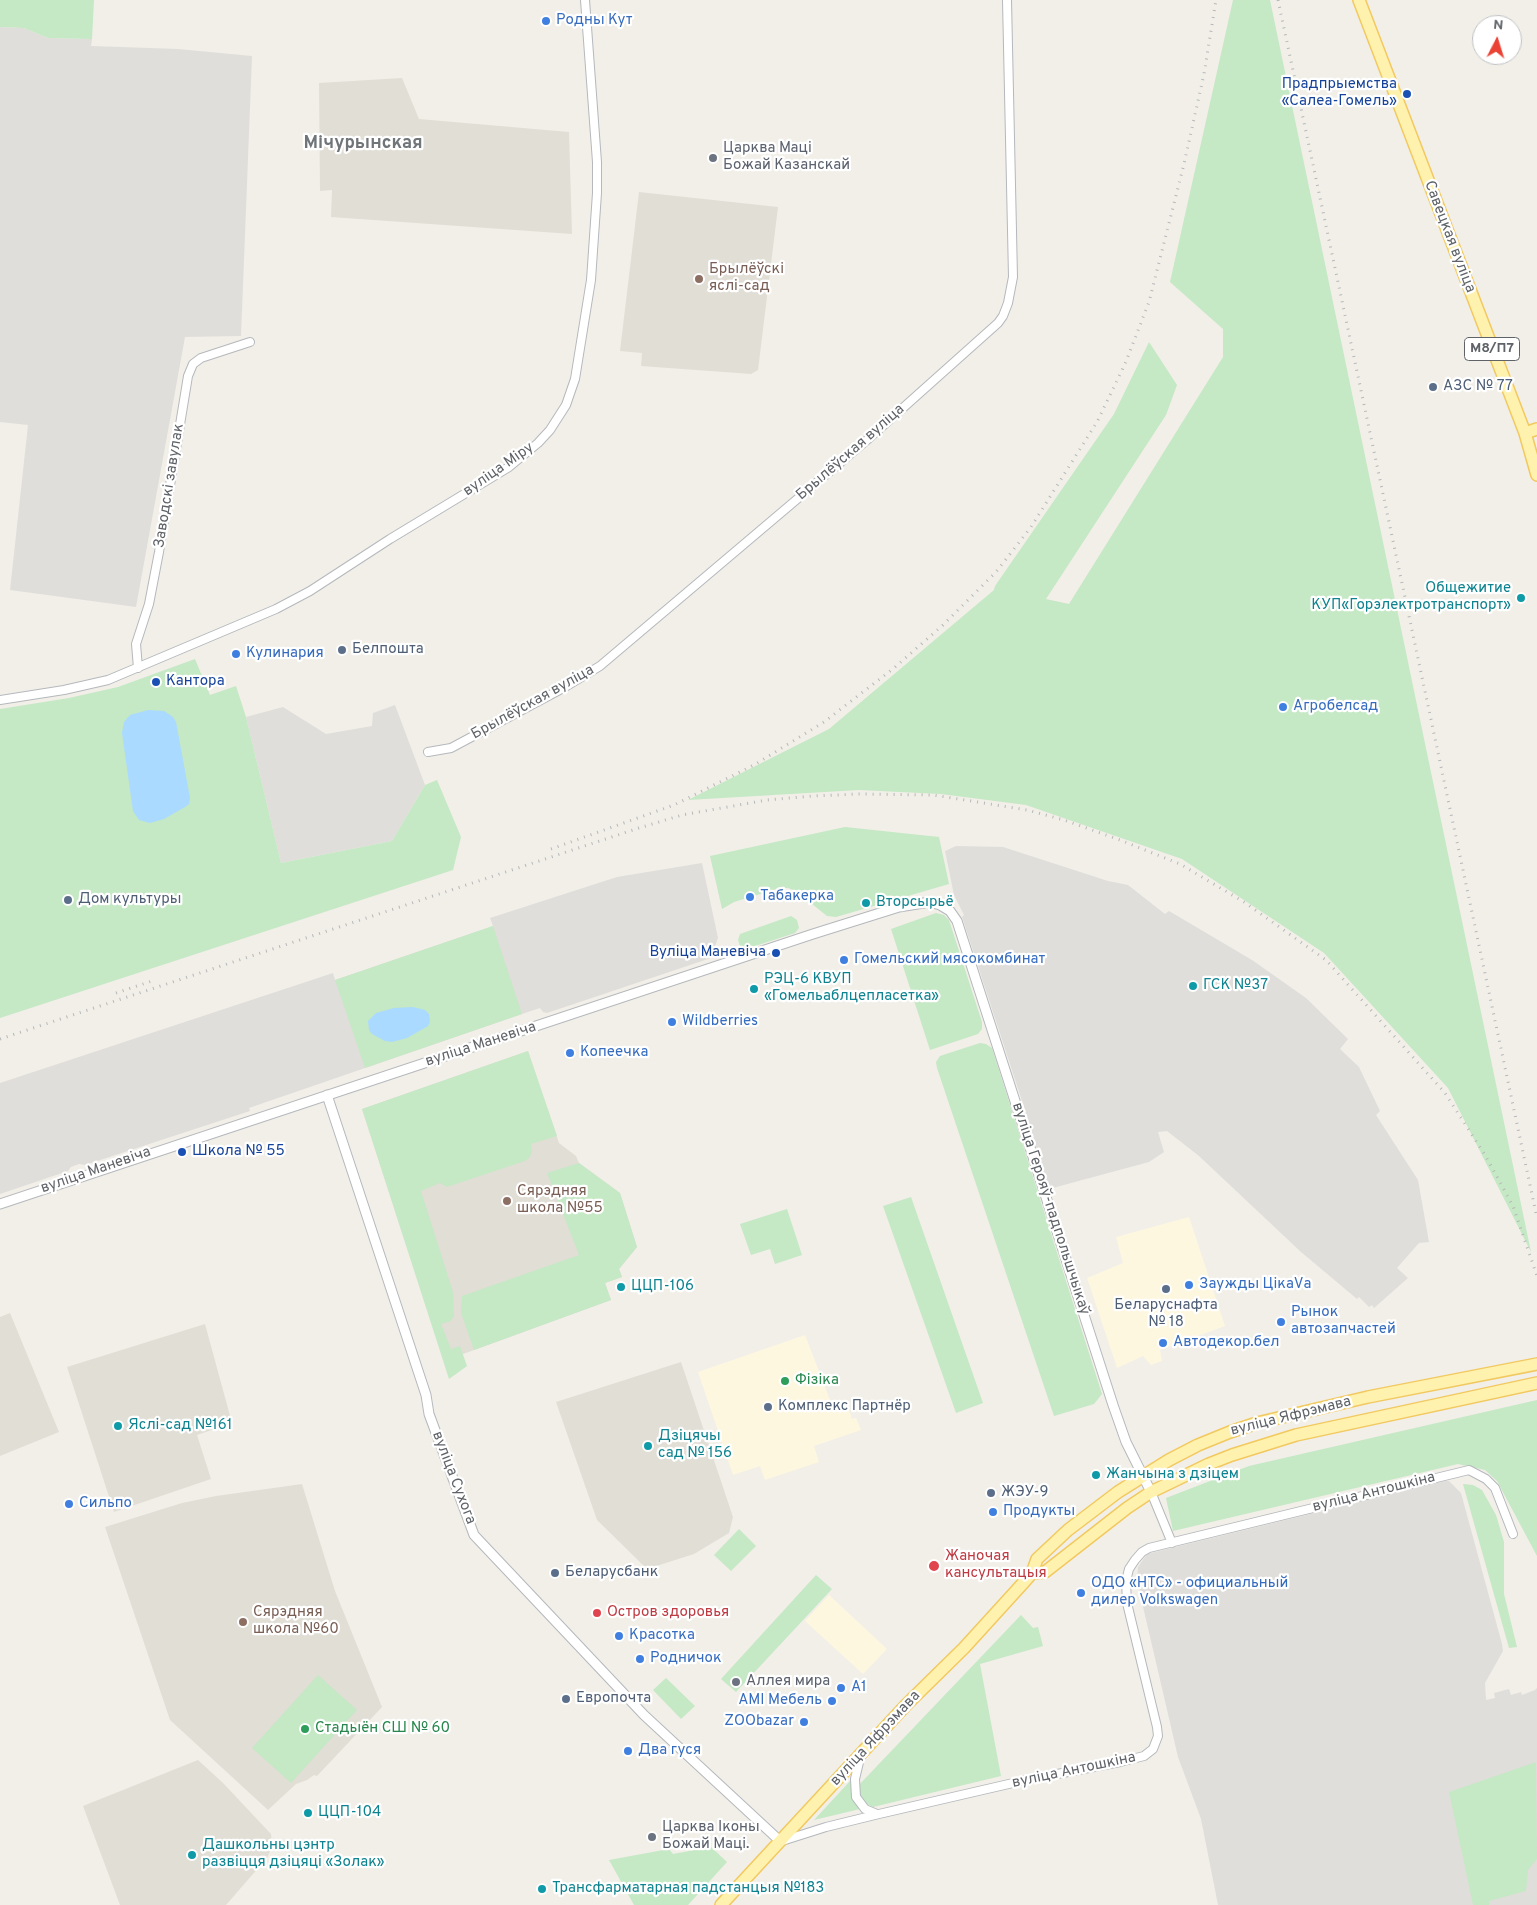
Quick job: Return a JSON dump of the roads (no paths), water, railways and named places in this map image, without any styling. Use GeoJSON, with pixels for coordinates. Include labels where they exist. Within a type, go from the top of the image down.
{"type":"FeatureCollection","features":[{"type":"Feature","properties":{"kind":"main road","name":"Савецкая вуліца"},"geometry":{"type":"LineString","coordinates":[[1359,0],[1525,433],[1537,475]]}},
{"type":"Feature","properties":{"kind":"main road"},"geometry":{"type":"LineString","coordinates":[[1525,433],[1537,429]]}},
{"type":"Feature","properties":{"kind":"main road","name":"вуліца Яфрэмава"},"geometry":{"type":"LineString","coordinates":[[721,1905],[906,1705],[964,1648],[1032,1574],[1037,1559],[1068,1530],[1118,1492],[1169,1460],[1198,1445],[1257,1423],[1368,1397],[1537,1364]]}},
{"type":"Feature","properties":{"kind":"main road","name":"вуліца Яфрэмава"},"geometry":{"type":"LineString","coordinates":[[1032,1574],[1045,1572],[1151,1492],[1209,1464],[1296,1435],[1537,1383]]}},
{"type":"Feature","properties":{"kind":"street","name":"вуліца Міру"},"geometry":{"type":"LineString","coordinates":[[0,700],[92,684],[138,668],[276,610],[509,467],[538,443],[556,421],[572,389],[579,364],[591,280],[597,194],[597,162],[585,0]]}},
{"type":"Feature","properties":{"kind":"street","name":"Брылёўская вуліца"},"geometry":{"type":"LineString","coordinates":[[428,752],[452,748],[600,666],[867,440],[998,323],[1008,303],[1013,277],[1007,0]]}},
{"type":"Feature","properties":{"kind":"street","name":"Заводскі завулак"},"geometry":{"type":"LineString","coordinates":[[138,668],[136,644],[149,604],[188,376],[193,364],[201,358],[250,342]]}},
{"type":"Feature","properties":{"kind":"street","name":"вуліца Маневіча"},"geometry":{"type":"LineString","coordinates":[[0,1204],[813,934],[900,907],[930,902],[950,910],[957,921]]}},
{"type":"Feature","properties":{"kind":"street","name":"вуліца Герояў-падпольшчыкаў"},"geometry":{"type":"LineString","coordinates":[[957,921],[1113,1405],[1126,1442],[1151,1492]]}},
{"type":"Feature","properties":{"kind":"street","name":"вуліца Сухога"},"geometry":{"type":"LineString","coordinates":[[327,1095],[426,1395],[429,1414],[474,1535],[644,1715],[780,1841]]}},
{"type":"Feature","properties":{"kind":"street","name":"вуліца Антошкіна"},"geometry":{"type":"LineString","coordinates":[[780,1841],[879,1814],[1026,1780],[1120,1762],[1144,1756],[1153,1749],[1158,1736],[1157,1727],[1127,1603],[1126,1581],[1130,1569],[1142,1552],[1469,1470],[1486,1479],[1495,1488],[1513,1534]]}},
{"type":"Feature","properties":{"kind":"street"},"geometry":{"type":"LineString","coordinates":[[1151,1492],[1172,1543]]}},
{"type":"Feature","properties":{"kind":"street"},"geometry":{"type":"LineString","coordinates":[[861,1754],[855,1778],[856,1797],[865,1809],[879,1814]]}},
{"type":"Feature","properties":{"kind":"water"},"geometry":{"type":"Polygon","coordinates":[[[148,710],[164,711],[173,717],[176,722],[190,798],[189,804],[185,807],[164,819],[150,823],[139,820],[133,811],[122,733],[124,722],[130,715],[148,710]]]}},
{"type":"Feature","properties":{"kind":"water"},"geometry":{"type":"Polygon","coordinates":[[[413,1007],[425,1010],[429,1014],[430,1022],[428,1026],[407,1038],[392,1042],[385,1041],[372,1034],[369,1030],[368,1021],[376,1013],[394,1008],[413,1007]]]}},
{"type":"Feature","properties":{"kind":"railway"},"geometry":{"type":"LineString","coordinates":[[551,849],[674,805],[754,765],[824,722],[894,668],[943,625],[996,572],[1031,527],[1097,422],[1125,364],[1149,302],[1184,164],[1204,74],[1216,0]]}},
{"type":"Feature","properties":{"kind":"railway"},"geometry":{"type":"LineString","coordinates":[[1278,0],[1537,1218]]}},
{"type":"Feature","properties":{"kind":"railway"},"geometry":{"type":"LineString","coordinates":[[0,1039],[682,815],[767,800],[813,796],[859,794],[933,795],[1027,810],[1064,820],[1180,864],[1244,902],[1326,960],[1445,1093],[1485,1155],[1513,1206],[1537,1276]]}},
{"type":"Feature","properties":{"kind":"railway"},"geometry":{"type":"LineString","coordinates":[[116,993],[152,981]]}},
{"type":"Feature","properties":{"kind":"place","name":"Родны Кут"},"geometry":{"type":"Point","coordinates":[546,21]}},
{"type":"Feature","properties":{"kind":"place","name":"Прадпрыемства «Салеа-Гомель»"},"geometry":{"type":"Point","coordinates":[1407,94]}},
{"type":"Feature","properties":{"kind":"place","name":"Царква Маці Божай Казанскай"},"geometry":{"type":"Point","coordinates":[713,158]}},
{"type":"Feature","properties":{"kind":"place","name":"Брылёўскі яслі-сад"},"geometry":{"type":"Point","coordinates":[699,279]}},
{"type":"Feature","properties":{"kind":"place","name":"АЗС № 77"},"geometry":{"type":"Point","coordinates":[1433,387]}},
{"type":"Feature","properties":{"kind":"place","name":"Общежитие КУП«Горэлектротранспорт»"},"geometry":{"type":"Point","coordinates":[1521,598]}},
{"type":"Feature","properties":{"kind":"place","name":"Белпошта"},"geometry":{"type":"Point","coordinates":[342,650]}},
{"type":"Feature","properties":{"kind":"place","name":"Кулинария"},"geometry":{"type":"Point","coordinates":[236,654]}},
{"type":"Feature","properties":{"kind":"place","name":"Кантора"},"geometry":{"type":"Point","coordinates":[156,682]}},
{"type":"Feature","properties":{"kind":"place","name":"Агробелсад"},"geometry":{"type":"Point","coordinates":[1283,707]}},
{"type":"Feature","properties":{"kind":"place","name":"Табакерка"},"geometry":{"type":"Point","coordinates":[750,897]}},
{"type":"Feature","properties":{"kind":"place","name":"Дом культуры"},"geometry":{"type":"Point","coordinates":[68,900]}},
{"type":"Feature","properties":{"kind":"place","name":"Вторсырьё"},"geometry":{"type":"Point","coordinates":[866,903]}},
{"type":"Feature","properties":{"kind":"place","name":"Вуліца Маневіча"},"geometry":{"type":"Point","coordinates":[776,953]}},
{"type":"Feature","properties":{"kind":"place","name":"Гомельский мясокомбинат"},"geometry":{"type":"Point","coordinates":[844,960]}},
{"type":"Feature","properties":{"kind":"place","name":"ГСК №37"},"geometry":{"type":"Point","coordinates":[1193,986]}},
{"type":"Feature","properties":{"kind":"place","name":"РЭЦ-6 КВУП «Гомельаблцепласетка»"},"geometry":{"type":"Point","coordinates":[754,989]}},
{"type":"Feature","properties":{"kind":"place","name":"Wildberries"},"geometry":{"type":"Point","coordinates":[672,1022]}},
{"type":"Feature","properties":{"kind":"place","name":"Копеечка"},"geometry":{"type":"Point","coordinates":[570,1053]}},
{"type":"Feature","properties":{"kind":"place","name":"Школа № 55"},"geometry":{"type":"Point","coordinates":[182,1152]}},
{"type":"Feature","properties":{"kind":"place","name":"Сярэдняя школа №55"},"geometry":{"type":"Point","coordinates":[507,1201]}},
{"type":"Feature","properties":{"kind":"place","name":"Заужды ЦікаVа"},"geometry":{"type":"Point","coordinates":[1189,1285]}},
{"type":"Feature","properties":{"kind":"place","name":"ЦЦП-106"},"geometry":{"type":"Point","coordinates":[621,1287]}},
{"type":"Feature","properties":{"kind":"place","name":"Беларуснафта № 18"},"geometry":{"type":"Point","coordinates":[1166,1289]}},
{"type":"Feature","properties":{"kind":"place","name":"Рынок автозапчастей"},"geometry":{"type":"Point","coordinates":[1281,1322]}},
{"type":"Feature","properties":{"kind":"place","name":"Автодекор.бел"},"geometry":{"type":"Point","coordinates":[1163,1343]}},
{"type":"Feature","properties":{"kind":"place","name":"Фізіка"},"geometry":{"type":"Point","coordinates":[785,1381]}},
{"type":"Feature","properties":{"kind":"place","name":"Комплекс Партнёр"},"geometry":{"type":"Point","coordinates":[768,1407]}},
{"type":"Feature","properties":{"kind":"place","name":"Яслі-сад №161"},"geometry":{"type":"Point","coordinates":[118,1426]}},
{"type":"Feature","properties":{"kind":"place","name":"Дзіцячы сад № 156"},"geometry":{"type":"Point","coordinates":[648,1446]}},
{"type":"Feature","properties":{"kind":"place","name":"Жанчына з дзіцем"},"geometry":{"type":"Point","coordinates":[1096,1475]}},
{"type":"Feature","properties":{"kind":"place","name":"ЖЭУ-9"},"geometry":{"type":"Point","coordinates":[991,1493]}},
{"type":"Feature","properties":{"kind":"place","name":"Сильпо"},"geometry":{"type":"Point","coordinates":[69,1504]}},
{"type":"Feature","properties":{"kind":"place","name":"Продукты"},"geometry":{"type":"Point","coordinates":[993,1512]}},
{"type":"Feature","properties":{"kind":"place","name":"Жаночая кансультацыя"},"geometry":{"type":"Point","coordinates":[934,1566]}},
{"type":"Feature","properties":{"kind":"place","name":"Беларусбанк"},"geometry":{"type":"Point","coordinates":[555,1573]}},
{"type":"Feature","properties":{"kind":"place","name":"ОДО «НТС» - официальный дилер Volkswagen"},"geometry":{"type":"Point","coordinates":[1081,1593]}},
{"type":"Feature","properties":{"kind":"place","name":"Остров здоровья"},"geometry":{"type":"Point","coordinates":[597,1613]}},
{"type":"Feature","properties":{"kind":"place","name":"Сярэдняя школа №60"},"geometry":{"type":"Point","coordinates":[243,1622]}},
{"type":"Feature","properties":{"kind":"place","name":"Красотка"},"geometry":{"type":"Point","coordinates":[619,1636]}},
{"type":"Feature","properties":{"kind":"place","name":"Родничок"},"geometry":{"type":"Point","coordinates":[640,1659]}},
{"type":"Feature","properties":{"kind":"place","name":"Аллея мира"},"geometry":{"type":"Point","coordinates":[736,1682]}},
{"type":"Feature","properties":{"kind":"place","name":"A1"},"geometry":{"type":"Point","coordinates":[841,1688]}},
{"type":"Feature","properties":{"kind":"place","name":"Европочта"},"geometry":{"type":"Point","coordinates":[566,1699]}},
{"type":"Feature","properties":{"kind":"place","name":"AMI Мебель"},"geometry":{"type":"Point","coordinates":[832,1701]}},
{"type":"Feature","properties":{"kind":"place","name":"ZOObazar"},"geometry":{"type":"Point","coordinates":[804,1722]}},
{"type":"Feature","properties":{"kind":"place","name":"Стадыён СШ № 60"},"geometry":{"type":"Point","coordinates":[305,1729]}},
{"type":"Feature","properties":{"kind":"place","name":"Два гуся"},"geometry":{"type":"Point","coordinates":[628,1751]}},
{"type":"Feature","properties":{"kind":"place","name":"ЦЦП-104"},"geometry":{"type":"Point","coordinates":[308,1813]}},
{"type":"Feature","properties":{"kind":"place","name":"Царква Іконы Божай Маці."},"geometry":{"type":"Point","coordinates":[652,1837]}},
{"type":"Feature","properties":{"kind":"place","name":"Дашкольны цэнтр развіцця дзіцяці «Золак»"},"geometry":{"type":"Point","coordinates":[192,1855]}},
{"type":"Feature","properties":{"kind":"place","name":"Трансфарматарная падстанцыя №183"},"geometry":{"type":"Point","coordinates":[542,1889]}},
{"type":"Feature","properties":{"kind":"district","name":"Мічурынская"},"geometry":{"type":"Point","coordinates":[363,144]}}]}
